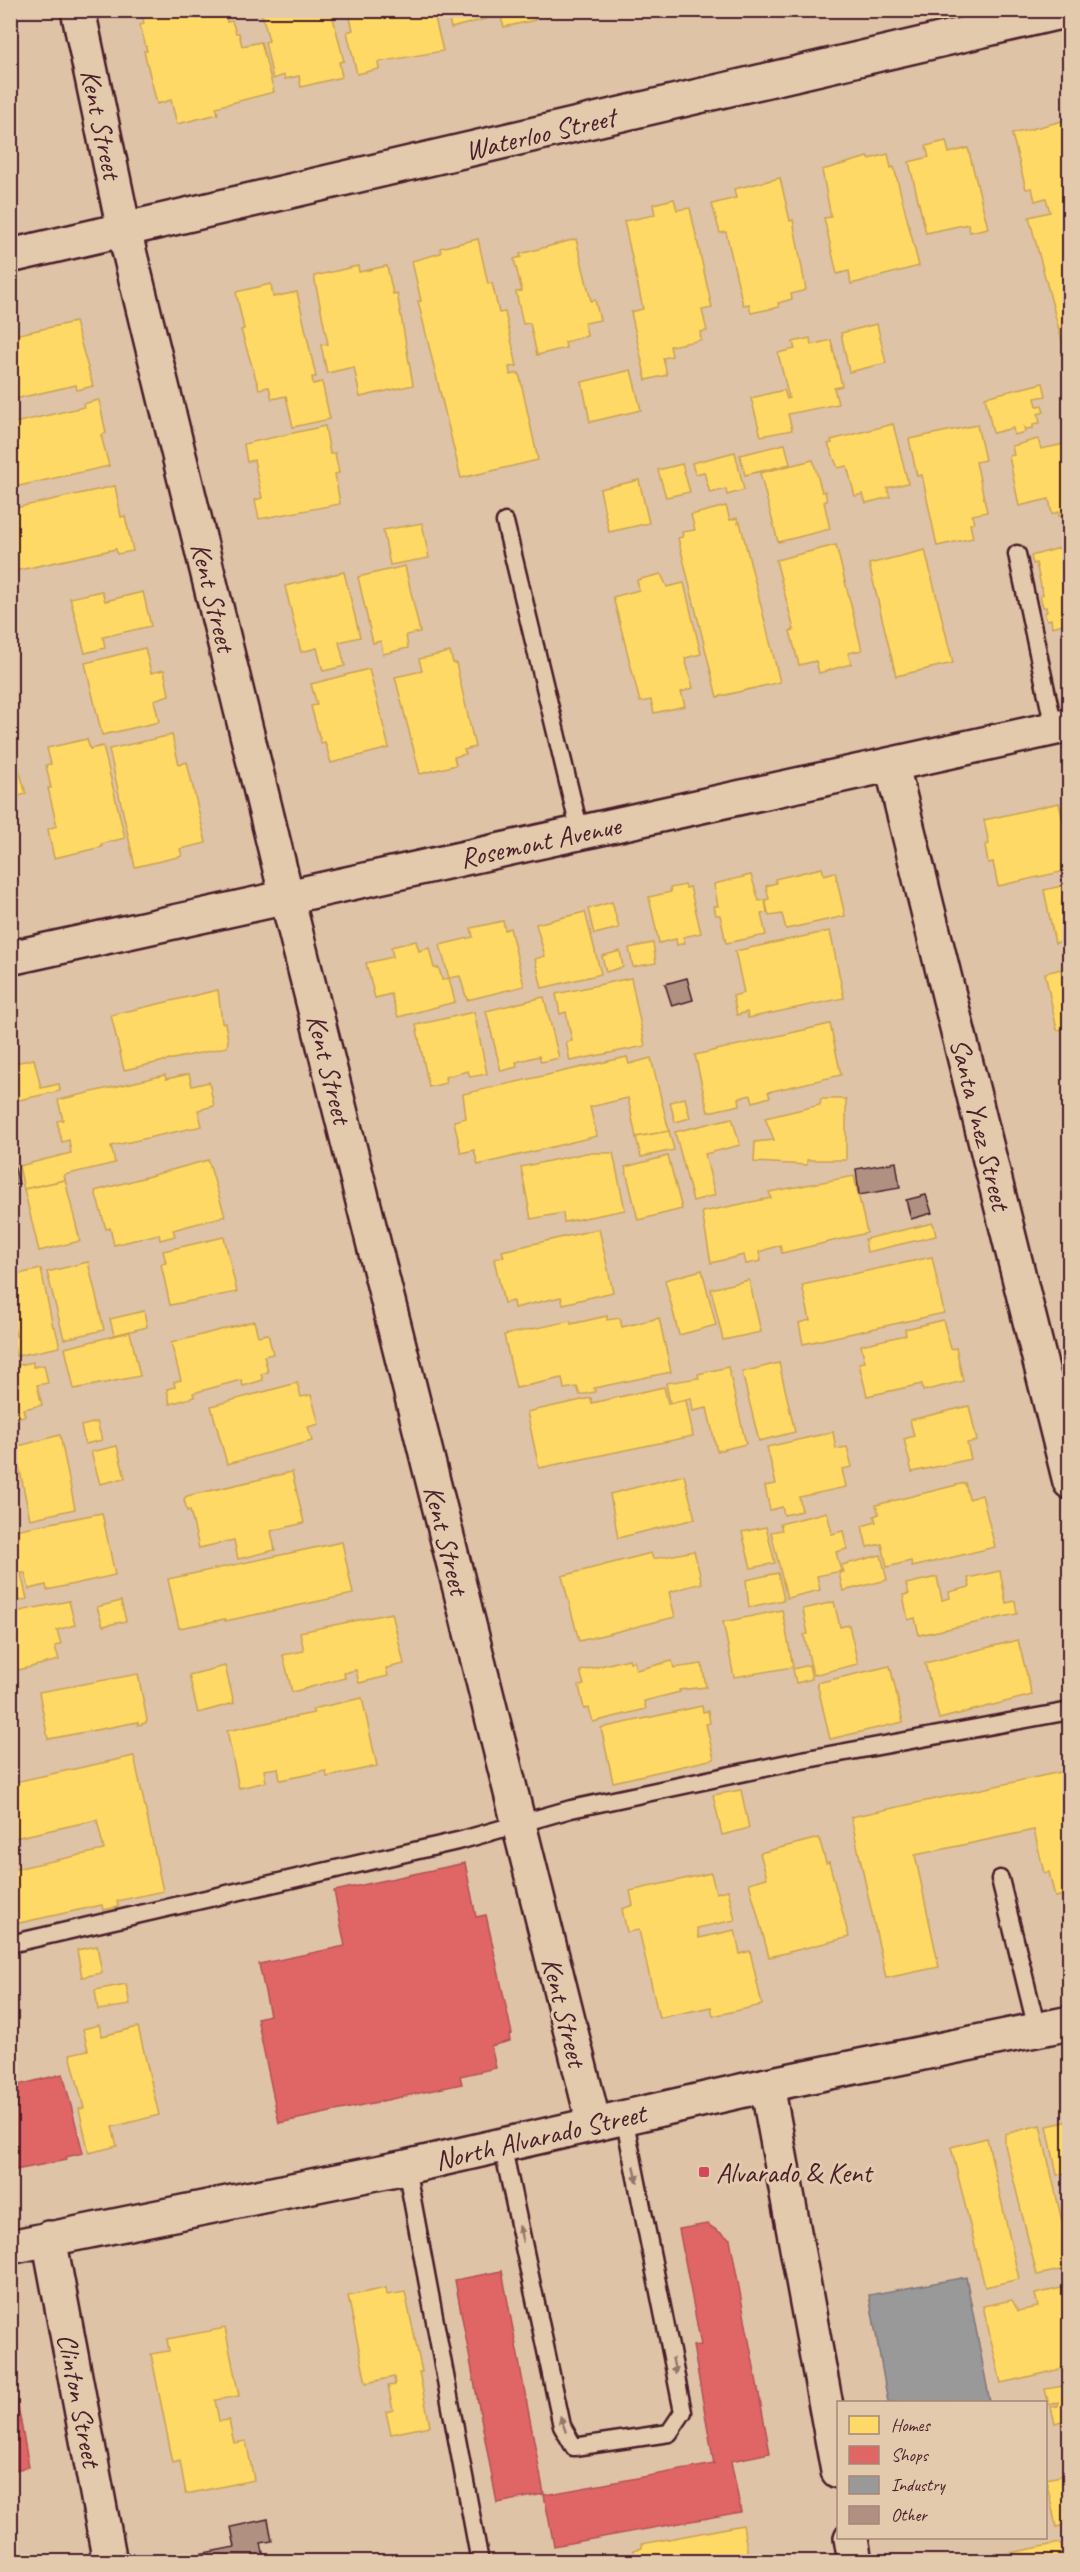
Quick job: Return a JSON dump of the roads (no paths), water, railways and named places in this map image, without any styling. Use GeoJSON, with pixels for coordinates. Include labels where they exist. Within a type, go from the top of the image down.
{"type":"FeatureCollection","features":[{"type":"Feature","properties":{"kind":"street","name":"Kent Street"},"geometry":{"type":"LineString","coordinates":[[78,10],[124,230],[287,898],[518,1824],[609,2121]]}},
{"type":"Feature","properties":{"kind":"street","name":"Waterloo Street"},"geometry":{"type":"LineString","coordinates":[[10,256],[1069,10]]}},
{"type":"Feature","properties":{"kind":"street","name":"Rosemont Avenue"},"geometry":{"type":"LineString","coordinates":[[10,958],[1062,727]]}},
{"type":"Feature","properties":{"kind":"street","name":"Santa Ynez Street"},"geometry":{"type":"LineString","coordinates":[[892,766],[1059,1399],[1070,1482]]}},
{"type":"Feature","properties":{"kind":"street","name":"North Alvarado Street"},"geometry":{"type":"LineString","coordinates":[[10,2247],[406,2167],[767,2085],[1070,2023]]}},
{"type":"Feature","properties":{"kind":"street"},"geometry":{"type":"LineString","coordinates":[[767,2085],[837,2466]]}},
{"type":"Feature","properties":{"kind":"street","name":"Clinton Street"},"geometry":{"type":"LineString","coordinates":[[49,2238],[110,2562]]}},
{"type":"Feature","properties":{"kind":"street"},"geometry":{"type":"LineString","coordinates":[[851,2539],[855,2562]]}},
{"type":"Feature","properties":{"kind":"lane"},"geometry":{"type":"LineString","coordinates":[[505,522],[580,832]]}},
{"type":"Feature","properties":{"kind":"lane"},"geometry":{"type":"LineString","coordinates":[[1017,554],[1062,727]]}},
{"type":"Feature","properties":{"kind":"lane"},"geometry":{"type":"LineString","coordinates":[[10,1944],[462,1840],[571,1809],[802,1760],[1070,1711]]}},
{"type":"Feature","properties":{"kind":"lane"},"geometry":{"type":"LineString","coordinates":[[1000,1879],[1037,2030]]}},
{"type":"Feature","properties":{"kind":"lane"},"geometry":{"type":"LineString","coordinates":[[502,2144],[562,2426],[574,2447],[669,2433],[684,2412],[609,2121]]}},
{"type":"Feature","properties":{"kind":"lane"},"geometry":{"type":"LineString","coordinates":[[406,2167],[480,2562]]}},
{"type":"Feature","properties":{"kind":"place","name":"Alvarado & Kent"},"geometry":{"type":"Point","coordinates":[704,2172]}}]}
